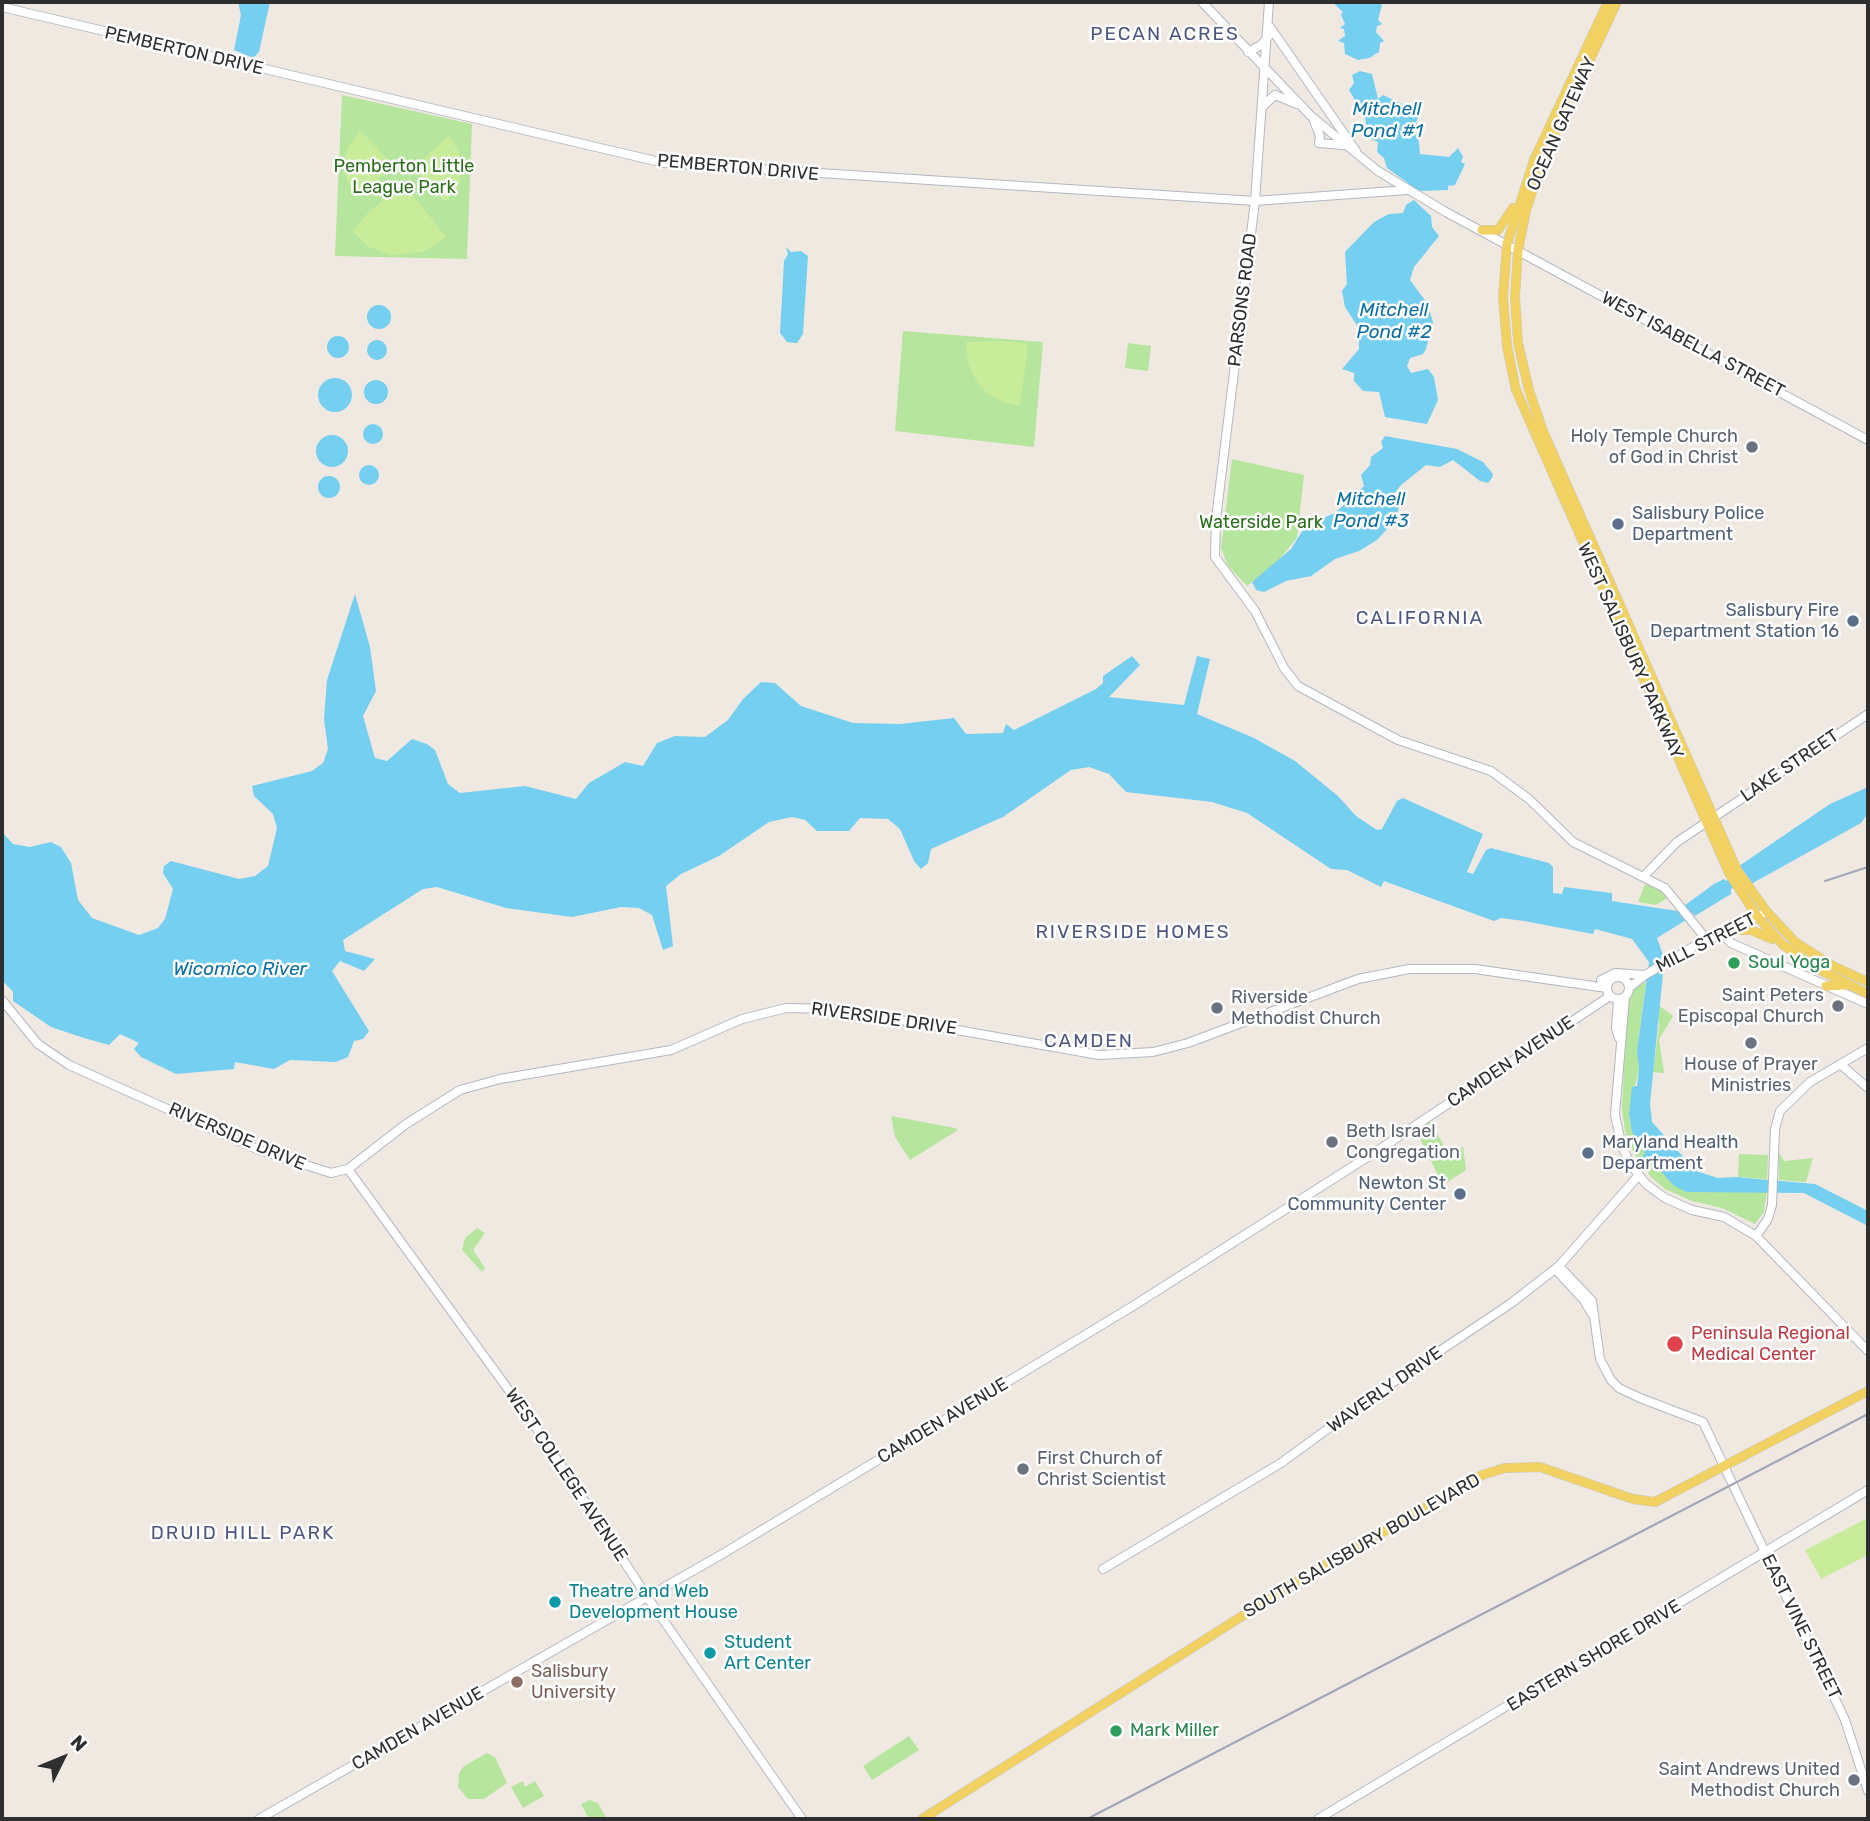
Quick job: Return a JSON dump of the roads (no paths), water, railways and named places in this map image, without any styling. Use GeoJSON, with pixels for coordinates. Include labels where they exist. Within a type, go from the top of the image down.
{"type":"FeatureCollection","features":[{"type":"Feature","properties":{"kind":"main road","name":"OCEAN GATEWAY"},"geometry":{"type":"LineString","coordinates":[[1507,244],[1534,160],[1608,2]]}},
{"type":"Feature","properties":{"kind":"main road","name":"OCEAN GATEWAY"},"geometry":{"type":"LineString","coordinates":[[1518,250],[1526,210],[1541,164],[1617,2]]}},
{"type":"Feature","properties":{"kind":"main road"},"geometry":{"type":"LineString","coordinates":[[1482,230],[1498,230],[1520,197]]}},
{"type":"Feature","properties":{"kind":"main road","name":"WEST SALISBURY PARKWAY"},"geometry":{"type":"LineString","coordinates":[[1507,244],[1503,297],[1507,346],[1516,390],[1733,871],[1783,944],[1846,985],[1868,994]]}},
{"type":"Feature","properties":{"kind":"main road","name":"WEST SALISBURY PARKWAY"},"geometry":{"type":"LineString","coordinates":[[1518,250],[1515,297],[1518,344],[1529,390],[1710,821]]}},
{"type":"Feature","properties":{"kind":"main road","name":"WEST SALISBURY PARKWAY"},"geometry":{"type":"LineString","coordinates":[[1762,914],[1802,948],[1868,982]]}},
{"type":"Feature","properties":{"kind":"main road"},"geometry":{"type":"LineString","coordinates":[[1724,931],[1751,930],[1783,944]]}},
{"type":"Feature","properties":{"kind":"main road"},"geometry":{"type":"LineString","coordinates":[[1826,986],[1846,985]]}},
{"type":"Feature","properties":{"kind":"main road","name":"SOUTH SALISBURY BOULEVARD"},"geometry":{"type":"LineString","coordinates":[[922,1819],[1296,1582],[1482,1475],[1505,1468],[1541,1467],[1651,1503],[1868,1391]]}},
{"type":"Feature","properties":{"kind":"street"},"geometry":{"type":"LineString","coordinates":[[1202,2],[1311,116],[1362,159]]}},
{"type":"Feature","properties":{"kind":"street","name":"PARSONS ROAD"},"geometry":{"type":"LineString","coordinates":[[1269,2],[1255,201],[1214,540],[1215,556],[1224,572],[1255,611],[1284,668],[1298,687],[1398,740],[1491,771],[1529,799],[1581,848],[1643,877]]}},
{"type":"Feature","properties":{"kind":"street","name":"PEMBERTON DRIVE"},"geometry":{"type":"LineString","coordinates":[[2,7],[659,163],[1255,201],[1407,190]]}},
{"type":"Feature","properties":{"kind":"street"},"geometry":{"type":"LineString","coordinates":[[1269,24],[1362,159]]}},
{"type":"Feature","properties":{"kind":"street"},"geometry":{"type":"LineString","coordinates":[[1248,51],[1261,46],[1268,37]]}},
{"type":"Feature","properties":{"kind":"street"},"geometry":{"type":"LineString","coordinates":[[1262,107],[1275,95],[1302,106]]}},
{"type":"Feature","properties":{"kind":"street"},"geometry":{"type":"LineString","coordinates":[[1311,116],[1318,129],[1319,143],[1331,142],[1346,146]]}},
{"type":"Feature","properties":{"kind":"street","name":"WEST ISABELLA STREET"},"geometry":{"type":"LineString","coordinates":[[1362,159],[1407,190],[1868,440]]}},
{"type":"Feature","properties":{"kind":"street","name":"LAKE STREET"},"geometry":{"type":"LineString","coordinates":[[1643,877],[1671,846],[1868,714]]}},
{"type":"Feature","properties":{"kind":"street"},"geometry":{"type":"LineString","coordinates":[[1643,877],[1665,888],[1707,940]]}},
{"type":"Feature","properties":{"kind":"street","name":"MILL STREET"},"geometry":{"type":"LineString","coordinates":[[1617,989],[1724,931],[1762,914]]}},
{"type":"Feature","properties":{"kind":"street"},"geometry":{"type":"LineString","coordinates":[[1724,931],[1731,943],[1868,1004]]}},
{"type":"Feature","properties":{"kind":"street","name":"RIVERSIDE DRIVE"},"geometry":{"type":"LineString","coordinates":[[2,1000],[38,1044],[69,1065],[260,1150],[324,1173],[348,1169],[406,1124],[460,1090],[508,1078],[671,1050],[742,1019],[786,1008],[838,1009],[1099,1055],[1153,1052],[1188,1044],[1358,979],[1409,969],[1475,969],[1617,989]]}},
{"type":"Feature","properties":{"kind":"street"},"geometry":{"type":"LineString","coordinates":[[1601,980],[1615,973],[1646,974]]}},
{"type":"Feature","properties":{"kind":"street","name":"MILL STREET"},"geometry":{"type":"LineString","coordinates":[[1617,989],[1646,974]]}},
{"type":"Feature","properties":{"kind":"street","name":"RIVERSIDE DRIVE"},"geometry":{"type":"LineString","coordinates":[[1585,983],[1601,980],[1617,989]]}},
{"type":"Feature","properties":{"kind":"street"},"geometry":{"type":"LineString","coordinates":[[1617,989],[1616,1028],[1620,1041],[1616,1124],[1622,1147],[1639,1175],[1665,1198],[1724,1217],[1756,1236],[1868,1351]]}},
{"type":"Feature","properties":{"kind":"street","name":"CAMDEN AVENUE"},"geometry":{"type":"LineString","coordinates":[[259,1819],[648,1597],[1133,1306],[1458,1097],[1617,989]]}},
{"type":"Feature","properties":{"kind":"street"},"geometry":{"type":"LineString","coordinates":[[1756,1236],[1768,1219],[1773,1196],[1775,1129],[1780,1111],[1810,1082],[1868,1048]]}},
{"type":"Feature","properties":{"kind":"street"},"geometry":{"type":"LineString","coordinates":[[1840,1064],[1868,1088]]}},
{"type":"Feature","properties":{"kind":"street","name":"WEST COLLEGE AVENUE"},"geometry":{"type":"LineString","coordinates":[[348,1169],[537,1429],[648,1597],[802,1819]]}},
{"type":"Feature","properties":{"kind":"street","name":"WAVERLY DRIVE"},"geometry":{"type":"LineString","coordinates":[[1103,1569],[1281,1463],[1374,1395],[1493,1316],[1559,1266],[1639,1175]]}},
{"type":"Feature","properties":{"kind":"street","name":"EAST VINE STREET"},"geometry":{"type":"LineString","coordinates":[[1559,1266],[1558,1272],[1583,1298],[1593,1316],[1600,1359],[1611,1380],[1619,1388],[1640,1398],[1703,1422],[1845,1720],[1868,1791]]}},
{"type":"Feature","properties":{"kind":"street","name":"EASTERN SHORE DRIVE"},"geometry":{"type":"LineString","coordinates":[[1318,1819],[1496,1715],[1868,1490]]}},
{"type":"Feature","properties":{"kind":"water"},"geometry":{"type":"Polygon","coordinates":[[[238,2],[270,2],[259,52],[253,58],[234,50],[241,15],[238,2]]]}},
{"type":"Feature","properties":{"kind":"water"},"geometry":{"type":"Polygon","coordinates":[[[1332,2],[1375,2],[1382,5],[1378,20],[1382,24],[1377,26],[1376,32],[1384,41],[1380,43],[1379,52],[1358,60],[1345,54],[1344,43],[1338,41],[1345,36],[1344,29],[1340,28],[1345,24],[1341,15],[1343,12],[1332,2]]]}},
{"type":"Feature","properties":{"kind":"water","name":"Mitchell Pond #1"},"geometry":{"type":"Polygon","coordinates":[[[1360,71],[1372,74],[1378,99],[1383,95],[1416,107],[1420,113],[1416,122],[1419,127],[1414,129],[1413,134],[1418,135],[1420,154],[1449,157],[1458,148],[1463,157],[1461,162],[1465,164],[1455,185],[1448,186],[1448,190],[1419,191],[1387,168],[1384,158],[1377,152],[1378,142],[1368,138],[1365,117],[1349,90],[1354,83],[1352,75],[1360,71]]]}},
{"type":"Feature","properties":{"kind":"water","name":"Mitchell Pond #2"},"geometry":{"type":"Polygon","coordinates":[[[1414,200],[1431,216],[1432,227],[1439,236],[1414,267],[1410,280],[1427,303],[1433,322],[1426,349],[1423,354],[1410,358],[1407,366],[1411,373],[1428,369],[1434,377],[1438,400],[1427,424],[1385,417],[1379,392],[1363,391],[1354,381],[1354,373],[1342,369],[1359,349],[1358,327],[1345,307],[1342,291],[1347,284],[1345,252],[1374,222],[1389,214],[1403,213],[1406,205],[1414,200]]]}},
{"type":"Feature","properties":{"kind":"water"},"geometry":{"type":"Polygon","coordinates":[[[786,247],[791,252],[801,251],[808,256],[803,334],[797,343],[787,342],[780,333],[784,261],[788,254],[786,247]]]}},
{"type":"Feature","properties":{"kind":"water"},"geometry":{"type":"Polygon","coordinates":[[[379,305],[388,308],[391,317],[388,326],[379,329],[370,326],[367,317],[370,308],[379,305]]]}},
{"type":"Feature","properties":{"kind":"water"},"geometry":{"type":"Polygon","coordinates":[[[334,336],[342,336],[349,343],[349,351],[342,358],[334,358],[327,351],[327,343],[334,336]]]}},
{"type":"Feature","properties":{"kind":"water"},"geometry":{"type":"Polygon","coordinates":[[[377,340],[384,343],[387,350],[384,357],[377,360],[370,357],[367,350],[370,343],[377,340]]]}},
{"type":"Feature","properties":{"kind":"water"},"geometry":{"type":"Polygon","coordinates":[[[335,378],[347,383],[352,395],[347,407],[335,412],[323,407],[318,395],[323,383],[335,378]]]}},
{"type":"Feature","properties":{"kind":"water"},"geometry":{"type":"Polygon","coordinates":[[[376,380],[384,384],[388,392],[384,400],[376,404],[368,400],[364,392],[368,384],[376,380]]]}},
{"type":"Feature","properties":{"kind":"water"},"geometry":{"type":"Polygon","coordinates":[[[373,424],[380,427],[383,434],[380,441],[373,444],[366,441],[363,434],[366,427],[373,424]]]}},
{"type":"Feature","properties":{"kind":"water"},"geometry":{"type":"Polygon","coordinates":[[[332,435],[343,440],[348,451],[343,462],[332,467],[321,462],[316,451],[321,440],[332,435]]]}},
{"type":"Feature","properties":{"kind":"water","name":"Mitchell Pond #3"},"geometry":{"type":"Polygon","coordinates":[[[1385,436],[1457,449],[1483,462],[1493,474],[1492,478],[1488,483],[1480,481],[1453,460],[1440,467],[1426,465],[1394,494],[1399,508],[1395,520],[1377,540],[1359,551],[1335,559],[1311,576],[1286,581],[1264,592],[1256,590],[1252,582],[1291,549],[1306,525],[1335,513],[1364,486],[1361,475],[1370,465],[1371,457],[1383,448],[1381,442],[1385,436]]]}},
{"type":"Feature","properties":{"kind":"water"},"geometry":{"type":"Polygon","coordinates":[[[365,465],[373,465],[379,475],[373,485],[365,485],[359,479],[359,471],[365,465]]]}},
{"type":"Feature","properties":{"kind":"water"},"geometry":{"type":"Polygon","coordinates":[[[329,476],[337,479],[340,487],[337,495],[329,498],[321,495],[318,487],[321,479],[329,476]]]}},
{"type":"Feature","properties":{"kind":"water","name":"Wicomico River"},"geometry":{"type":"Polygon","coordinates":[[[355,594],[370,647],[376,691],[363,716],[375,758],[387,761],[412,739],[427,744],[435,750],[448,784],[460,793],[525,786],[576,799],[589,783],[625,762],[643,766],[657,743],[675,736],[705,737],[728,720],[743,699],[761,682],[775,683],[801,706],[853,723],[900,724],[954,718],[966,734],[1003,733],[1006,724],[1014,730],[1096,689],[1103,683],[1103,676],[1132,656],[1140,665],[1109,697],[1184,705],[1197,656],[1210,659],[1197,714],[1254,738],[1295,761],[1338,796],[1356,816],[1377,830],[1382,829],[1397,801],[1403,798],[1483,834],[1467,872],[1473,874],[1486,850],[1491,848],[1549,863],[1553,867],[1553,893],[1562,894],[1564,887],[1612,893],[1612,901],[1677,911],[1714,884],[1724,879],[1726,881],[1742,871],[1739,866],[1830,804],[1868,787],[1868,813],[1861,823],[1751,884],[1747,880],[1731,889],[1731,894],[1695,916],[1691,912],[1684,917],[1686,920],[1657,938],[1663,955],[1663,973],[1650,1104],[1652,1122],[1696,1171],[1718,1178],[1736,1177],[1815,1184],[1868,1211],[1868,1226],[1804,1193],[1686,1192],[1673,1185],[1653,1162],[1647,1164],[1641,1158],[1645,1153],[1632,1132],[1629,1114],[1632,1087],[1637,1086],[1637,1051],[1649,962],[1632,939],[1595,929],[1593,934],[1524,921],[1501,918],[1494,921],[1384,881],[1381,887],[1347,870],[1331,869],[1247,813],[1212,802],[1126,792],[1109,774],[1089,767],[1071,770],[1003,817],[931,849],[928,863],[921,869],[914,861],[900,829],[888,819],[860,818],[849,831],[817,831],[805,820],[792,817],[769,822],[719,856],[681,874],[666,886],[673,946],[663,950],[652,915],[639,908],[621,907],[572,917],[506,908],[437,887],[423,889],[343,940],[345,951],[375,959],[364,971],[340,961],[332,971],[369,1031],[363,1039],[354,1041],[348,1057],[336,1062],[290,1060],[274,1069],[235,1062],[234,1069],[176,1074],[141,1057],[134,1049],[139,1043],[120,1034],[109,1045],[84,1038],[51,1027],[13,1001],[13,992],[2,980],[2,832],[13,844],[30,847],[51,842],[61,847],[71,863],[78,900],[92,918],[139,935],[158,928],[165,919],[173,889],[163,873],[164,866],[171,861],[239,879],[255,876],[268,866],[277,828],[273,814],[254,796],[252,786],[312,771],[323,763],[328,749],[324,719],[327,680],[355,594]]]}},
{"type":"Feature","properties":{"kind":"railway"},"geometry":{"type":"LineString","coordinates":[[1825,881],[1868,867]]}},
{"type":"Feature","properties":{"kind":"railway"},"geometry":{"type":"LineString","coordinates":[[1087,1819],[1868,1414]]}},
{"type":"Feature","properties":{"kind":"place","name":"Holy Temple Church of God in Christ"},"geometry":{"type":"Point","coordinates":[1752,447]}},
{"type":"Feature","properties":{"kind":"place","name":"Salisbury Police Department"},"geometry":{"type":"Point","coordinates":[1618,524]}},
{"type":"Feature","properties":{"kind":"place","name":"Salisbury Fire Department Station 16"},"geometry":{"type":"Point","coordinates":[1853,621]}},
{"type":"Feature","properties":{"kind":"place","name":"Soul Yoga"},"geometry":{"type":"Point","coordinates":[1734,963]}},
{"type":"Feature","properties":{"kind":"place","name":"Saint Peters Episcopal Church"},"geometry":{"type":"Point","coordinates":[1838,1006]}},
{"type":"Feature","properties":{"kind":"place","name":"Riverside Methodist Church"},"geometry":{"type":"Point","coordinates":[1217,1008]}},
{"type":"Feature","properties":{"kind":"place","name":"House of Prayer Ministries"},"geometry":{"type":"Point","coordinates":[1751,1043]}},
{"type":"Feature","properties":{"kind":"place","name":"Beth Israel Congregation"},"geometry":{"type":"Point","coordinates":[1332,1142]}},
{"type":"Feature","properties":{"kind":"place","name":"Maryland Health Department"},"geometry":{"type":"Point","coordinates":[1588,1153]}},
{"type":"Feature","properties":{"kind":"place","name":"Newton St Community Center"},"geometry":{"type":"Point","coordinates":[1460,1194]}},
{"type":"Feature","properties":{"kind":"place","name":"Peninsula Regional Medical Center"},"geometry":{"type":"Point","coordinates":[1675,1344]}},
{"type":"Feature","properties":{"kind":"place","name":"First Church of Christ Scientist"},"geometry":{"type":"Point","coordinates":[1023,1469]}},
{"type":"Feature","properties":{"kind":"place","name":"Theatre and Web Development House"},"geometry":{"type":"Point","coordinates":[555,1602]}},
{"type":"Feature","properties":{"kind":"place","name":"Student Art Center"},"geometry":{"type":"Point","coordinates":[710,1653]}},
{"type":"Feature","properties":{"kind":"place","name":"Salisbury University"},"geometry":{"type":"Point","coordinates":[517,1682]}},
{"type":"Feature","properties":{"kind":"place","name":"Mark Miller"},"geometry":{"type":"Point","coordinates":[1116,1731]}},
{"type":"Feature","properties":{"kind":"place","name":"Saint Andrews United Methodist Church"},"geometry":{"type":"Point","coordinates":[1854,1780]}},
{"type":"Feature","properties":{"kind":"district","name":"PECAN ACRES"},"geometry":{"type":"Point","coordinates":[1165,35]}},
{"type":"Feature","properties":{"kind":"district","name":"CALIFORNIA"},"geometry":{"type":"Point","coordinates":[1420,619]}},
{"type":"Feature","properties":{"kind":"district","name":"RIVERSIDE HOMES"},"geometry":{"type":"Point","coordinates":[1133,933]}},
{"type":"Feature","properties":{"kind":"district","name":"CAMDEN"},"geometry":{"type":"Point","coordinates":[1089,1042]}},
{"type":"Feature","properties":{"kind":"district","name":"DRUID HILL PARK"},"geometry":{"type":"Point","coordinates":[243,1534]}},
{"type":"Feature","properties":{"kind":"park label","name":"Pemberton Little League Park"},"geometry":{"type":"Point","coordinates":[404,177]}},
{"type":"Feature","properties":{"kind":"park label","name":"Waterside Park"},"geometry":{"type":"Point","coordinates":[1261,523]}}]}
